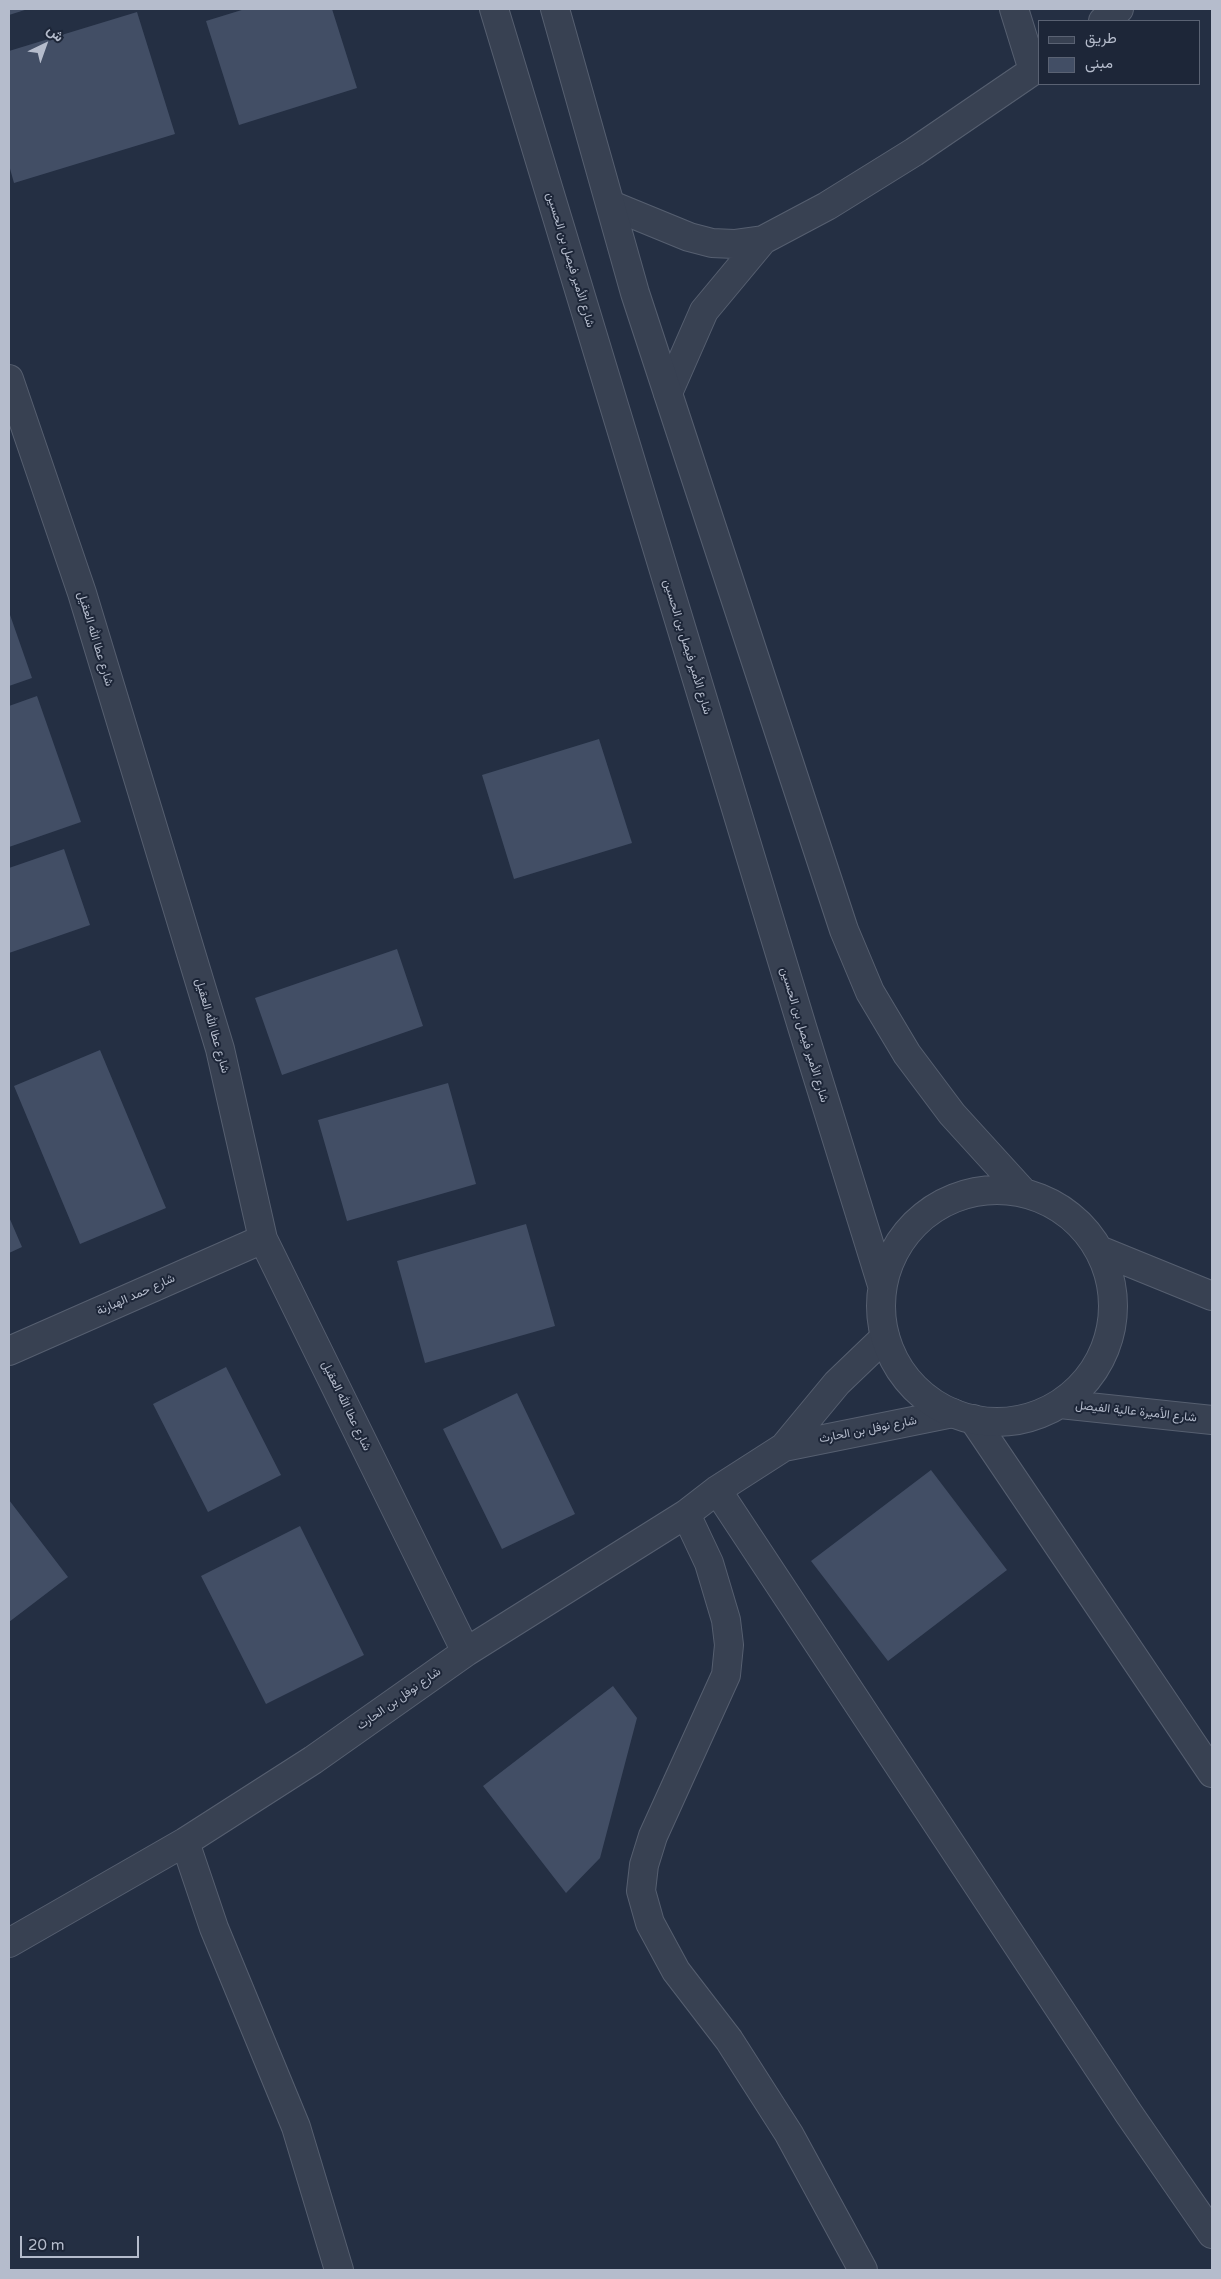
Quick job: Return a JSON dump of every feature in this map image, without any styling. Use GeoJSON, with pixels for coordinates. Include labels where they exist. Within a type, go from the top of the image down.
{"type":"FeatureCollection","features":[{"type":"Feature","properties":{"kind":"street","name":"شارع الأمير فيصل بن الحسين"},"geometry":{"type":"LineString","coordinates":[[494,9],[797,1011],[882,1285]]}},
{"type":"Feature","properties":{"kind":"street"},"geometry":{"type":"LineString","coordinates":[[555,9],[635,293],[844,930],[870,992],[907,1054],[952,1114],[1023,1192]]}},
{"type":"Feature","properties":{"kind":"street"},"geometry":{"type":"LineString","coordinates":[[611,206],[689,237],[712,243],[734,244],[763,240],[835,202],[914,152],[1037,68],[1014,9]]}},
{"type":"Feature","properties":{"kind":"street"},"geometry":{"type":"LineString","coordinates":[[1104,20],[1119,9]]}},
{"type":"Feature","properties":{"kind":"street"},"geometry":{"type":"LineString","coordinates":[[668,393],[704,311],[763,240]]}},
{"type":"Feature","properties":{"kind":"street","name":"شارع عطا الله العقيل"},"geometry":{"type":"LineString","coordinates":[[9,380],[82,593],[220,1049],[263,1239],[466,1652]]}},
{"type":"Feature","properties":{"kind":"street"},"geometry":{"type":"LineString","coordinates":[[992,1189],[1023,1192],[1053,1204],[1079,1223],[1099,1250],[1108,1273],[1113,1297],[1112,1322],[1106,1346],[1090,1375],[1080,1388],[1060,1404],[1040,1414],[1018,1420],[995,1422],[963,1416],[930,1401],[911,1383],[895,1361],[885,1337],[881,1311],[882,1285],[892,1255],[909,1229],[932,1208],[968,1193],[992,1189]]}},
{"type":"Feature","properties":{"kind":"street","name":"شارع حمد الهبارنة"},"geometry":{"type":"LineString","coordinates":[[9,1351],[263,1239]]}},
{"type":"Feature","properties":{"kind":"street"},"geometry":{"type":"LineString","coordinates":[[1099,1250],[1212,1296]]}},
{"type":"Feature","properties":{"kind":"street","name":"شارع نوفل بن الحارث"},"geometry":{"type":"LineString","coordinates":[[9,1943],[185,1842],[313,1760],[466,1652],[686,1514],[718,1490],[784,1447],[837,1383],[885,1337]]}},
{"type":"Feature","properties":{"kind":"street","name":"شارع الأميرة عالية الفيصل"},"geometry":{"type":"LineString","coordinates":[[1060,1404],[1212,1420]]}},
{"type":"Feature","properties":{"kind":"street"},"geometry":{"type":"LineString","coordinates":[[963,1416],[1212,1773]]}},
{"type":"Feature","properties":{"kind":"street","name":"شارع نوفل بن الحارث"},"geometry":{"type":"LineString","coordinates":[[784,1447],[963,1416]]}},
{"type":"Feature","properties":{"kind":"street"},"geometry":{"type":"LineString","coordinates":[[718,1490],[1129,2114],[1212,2234]]}},
{"type":"Feature","properties":{"kind":"street"},"geometry":{"type":"LineString","coordinates":[[686,1514],[709,1563],[724,1612],[730,1645],[726,1675],[653,1836],[644,1865],[641,1891],[650,1923],[676,1971],[729,2040],[789,2134],[863,2270]]}},
{"type":"Feature","properties":{"kind":"street"},"geometry":{"type":"LineString","coordinates":[[185,1842],[214,1928],[296,2127],[339,2270]]}},
{"type":"Feature","properties":{"kind":"building"},"geometry":{"type":"Polygon","coordinates":[[[9,9],[28,9],[9,15],[9,9]]]}},
{"type":"Feature","properties":{"kind":"building"},"geometry":{"type":"Polygon","coordinates":[[[245,9],[332,9],[357,88],[239,125],[206,21],[245,9]]]}},
{"type":"Feature","properties":{"kind":"building"},"geometry":{"type":"Polygon","coordinates":[[[137,12],[175,134],[14,183],[9,165],[9,51],[137,12]]]}},
{"type":"Feature","properties":{"kind":"building"},"geometry":{"type":"Polygon","coordinates":[[[9,612],[32,678],[9,686],[9,612]]]}},
{"type":"Feature","properties":{"kind":"building"},"geometry":{"type":"Polygon","coordinates":[[[37,696],[81,822],[9,847],[9,706],[37,696]]]}},
{"type":"Feature","properties":{"kind":"building"},"geometry":{"type":"Polygon","coordinates":[[[599,739],[632,843],[514,879],[482,775],[599,739]]]}},
{"type":"Feature","properties":{"kind":"building"},"geometry":{"type":"Polygon","coordinates":[[[64,849],[90,925],[9,953],[9,868],[64,849]]]}},
{"type":"Feature","properties":{"kind":"building"},"geometry":{"type":"Polygon","coordinates":[[[397,949],[423,1026],[282,1075],[255,998],[397,949]]]}},
{"type":"Feature","properties":{"kind":"building"},"geometry":{"type":"Polygon","coordinates":[[[100,1050],[166,1208],[80,1244],[14,1086],[100,1050]]]}},
{"type":"Feature","properties":{"kind":"building"},"geometry":{"type":"Polygon","coordinates":[[[448,1083],[476,1184],[347,1221],[318,1120],[448,1083]]]}},
{"type":"Feature","properties":{"kind":"building"},"geometry":{"type":"Polygon","coordinates":[[[9,1217],[22,1247],[9,1253],[9,1217]]]}},
{"type":"Feature","properties":{"kind":"building"},"geometry":{"type":"Polygon","coordinates":[[[526,1224],[555,1326],[425,1363],[397,1261],[526,1224]]]}},
{"type":"Feature","properties":{"kind":"building"},"geometry":{"type":"Polygon","coordinates":[[[226,1367],[281,1475],[208,1512],[153,1404],[226,1367]]]}},
{"type":"Feature","properties":{"kind":"building"},"geometry":{"type":"Polygon","coordinates":[[[517,1393],[575,1514],[502,1549],[443,1429],[517,1393]]]}},
{"type":"Feature","properties":{"kind":"building"},"geometry":{"type":"Polygon","coordinates":[[[931,1470],[1007,1570],[888,1661],[811,1561],[931,1470]]]}},
{"type":"Feature","properties":{"kind":"building"},"geometry":{"type":"Polygon","coordinates":[[[9,1500],[68,1577],[9,1622],[9,1500]]]}},
{"type":"Feature","properties":{"kind":"building"},"geometry":{"type":"Polygon","coordinates":[[[300,1526],[364,1655],[266,1704],[201,1576],[300,1526]]]}},
{"type":"Feature","properties":{"kind":"building"},"geometry":{"type":"Polygon","coordinates":[[[613,1686],[637,1718],[600,1858],[566,1893],[483,1786],[613,1686]]]}}]}
